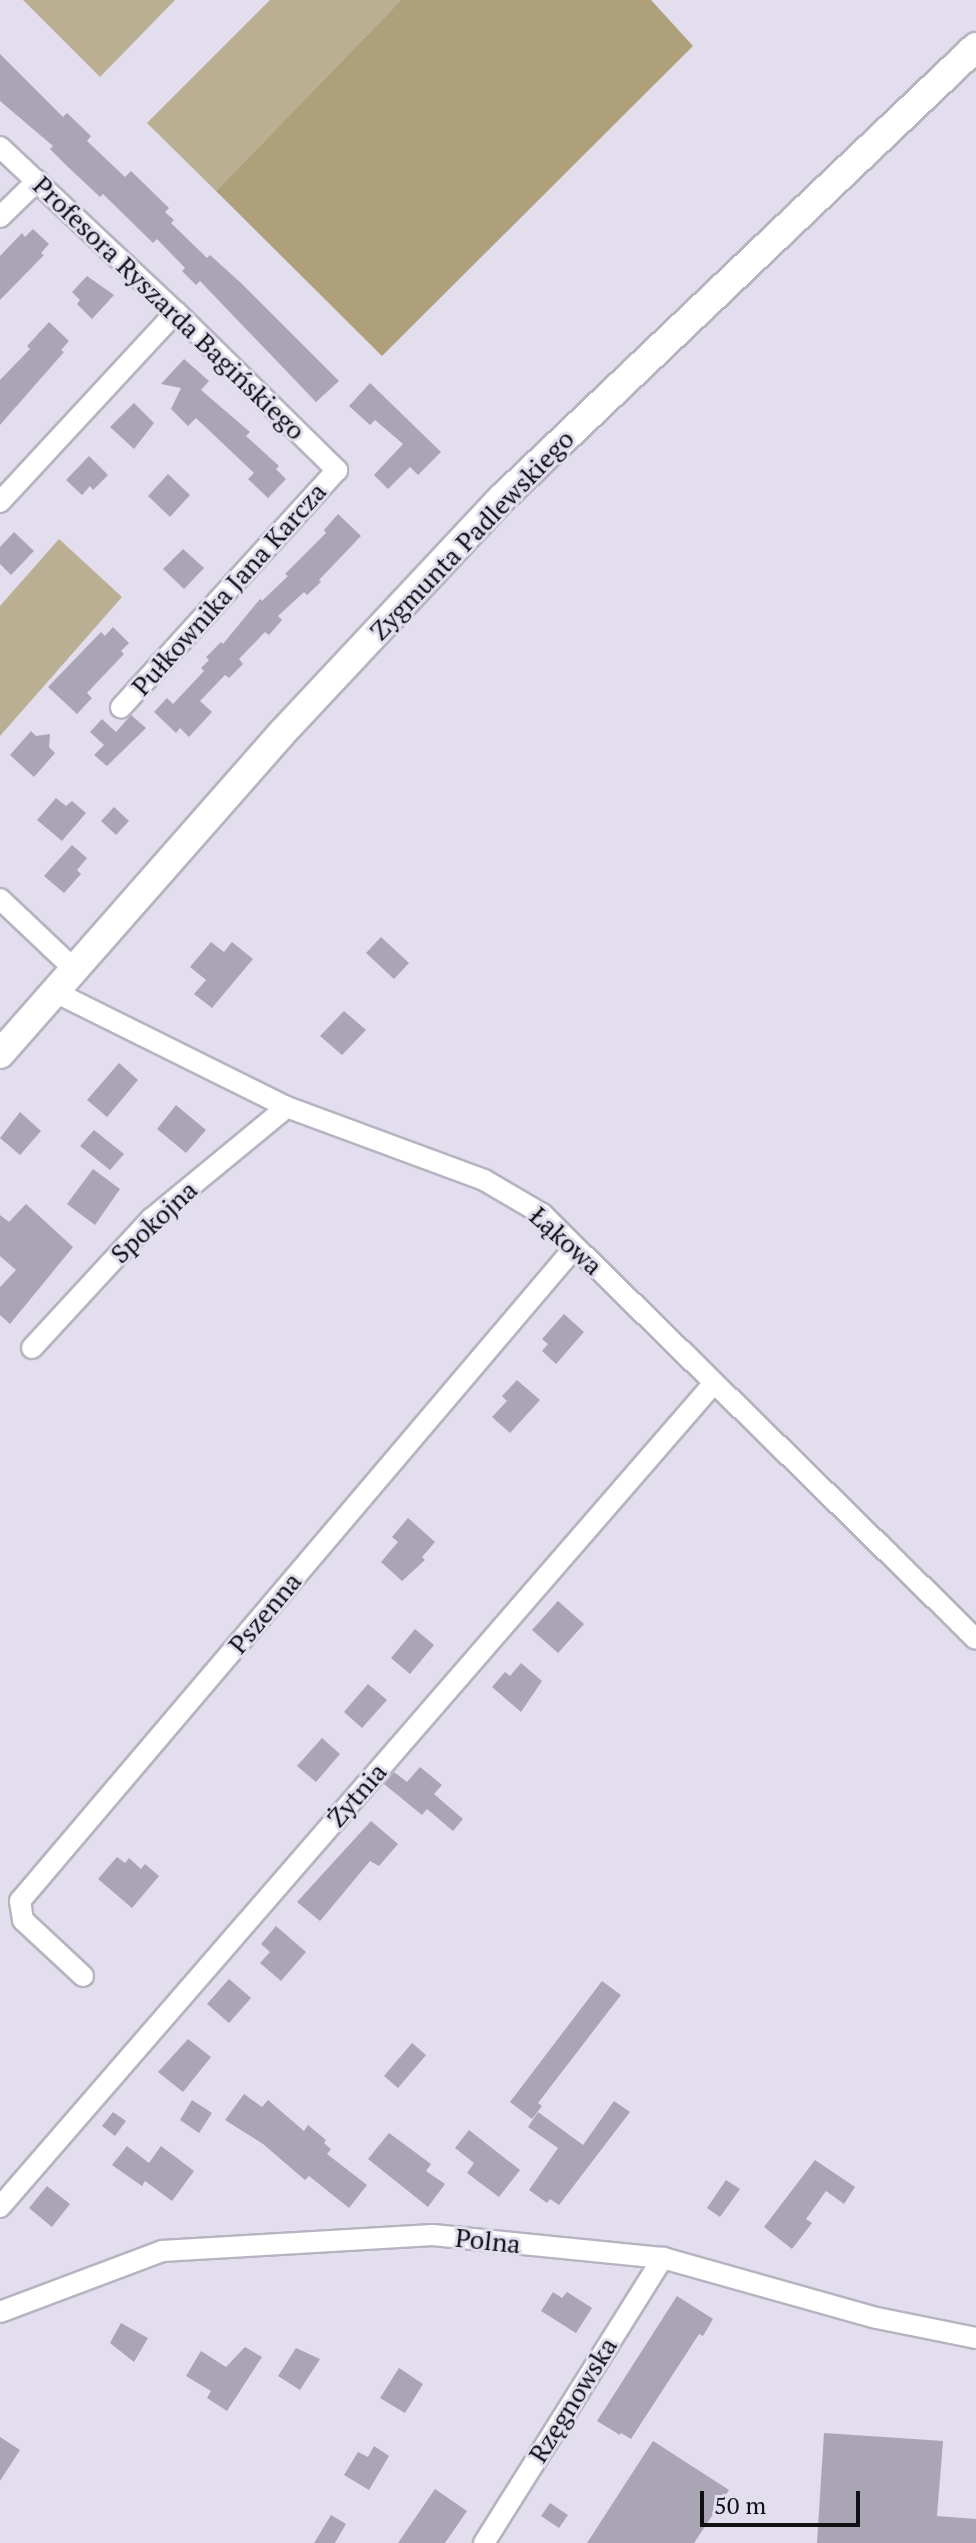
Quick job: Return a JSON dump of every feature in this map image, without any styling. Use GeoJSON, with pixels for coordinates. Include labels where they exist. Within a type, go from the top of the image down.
{"type":"FeatureCollection","features":[{"type":"Feature","properties":{"kind":"street","name":"Zygmunta Padlewskiego"},"geometry":{"type":"LineString","coordinates":[[0,1054],[282,733],[502,498],[976,47]]}},
{"type":"Feature","properties":{"kind":"street","name":"Profesora Ryszarda Bagińskiego"},"geometry":{"type":"LineString","coordinates":[[0,147],[176,312],[337,470]]}},
{"type":"Feature","properties":{"kind":"street"},"geometry":{"type":"LineString","coordinates":[[0,217],[37,181]]}},
{"type":"Feature","properties":{"kind":"street"},"geometry":{"type":"LineString","coordinates":[[0,502],[176,312]]}},
{"type":"Feature","properties":{"kind":"street","name":"Pułkownika Jana Karcza"},"geometry":{"type":"LineString","coordinates":[[121,707],[337,470]]}},
{"type":"Feature","properties":{"kind":"street"},"geometry":{"type":"LineString","coordinates":[[0,899],[74,969]]}},
{"type":"Feature","properties":{"kind":"street","name":"Łąkowa"},"geometry":{"type":"LineString","coordinates":[[55,992],[287,1107],[484,1180],[542,1214],[976,1639]]}},
{"type":"Feature","properties":{"kind":"street","name":"Spokojna"},"geometry":{"type":"LineString","coordinates":[[32,1348],[151,1219],[287,1107]]}},
{"type":"Feature","properties":{"kind":"street","name":"Pszenna"},"geometry":{"type":"LineString","coordinates":[[83,1976],[23,1920],[20,1901],[575,1247]]}},
{"type":"Feature","properties":{"kind":"street","name":"Żytnia"},"geometry":{"type":"LineString","coordinates":[[0,2207],[714,1383]]}},
{"type":"Feature","properties":{"kind":"street","name":"Polna"},"geometry":{"type":"LineString","coordinates":[[0,2312],[162,2251],[433,2235],[663,2258],[877,2318],[976,2338]]}},
{"type":"Feature","properties":{"kind":"street","name":"Rzęgnowska"},"geometry":{"type":"LineString","coordinates":[[484,2543],[663,2258]]}},
{"type":"Feature","properties":{"kind":"shaded area"},"geometry":{"type":"Polygon","coordinates":[[[23,0],[175,0],[100,77],[23,0]]]}},
{"type":"Feature","properties":{"kind":"shaded area"},"geometry":{"type":"Polygon","coordinates":[[[270,0],[401,0],[216,191],[147,123],[270,0]]]}},
{"type":"Feature","properties":{"kind":"shaded area"},"geometry":{"type":"Polygon","coordinates":[[[401,0],[651,0],[693,46],[382,356],[216,191],[401,0]]]}},
{"type":"Feature","properties":{"kind":"shaded area"},"geometry":{"type":"Polygon","coordinates":[[[59,539],[122,597],[0,736],[0,606],[59,539]]]}},
{"type":"Feature","properties":{"kind":"building"},"geometry":{"type":"Polygon","coordinates":[[[0,54],[63,117],[67,113],[91,136],[87,141],[125,177],[131,171],[169,208],[165,212],[174,220],[171,223],[207,258],[210,255],[241,283],[339,381],[316,402],[200,281],[196,285],[182,271],[185,268],[157,239],[153,243],[103,194],[100,197],[67,166],[50,149],[53,146],[0,101],[0,54]]]}},
{"type":"Feature","properties":{"kind":"building"},"geometry":{"type":"Polygon","coordinates":[[[33,229],[49,244],[41,253],[44,255],[0,300],[0,256],[22,233],[25,237],[33,229]]]}},
{"type":"Feature","properties":{"kind":"building"},"geometry":{"type":"Polygon","coordinates":[[[87,276],[114,295],[92,319],[77,304],[80,300],[72,292],[87,276]]]}},
{"type":"Feature","properties":{"kind":"building"},"geometry":{"type":"Polygon","coordinates":[[[49,322],[69,341],[61,350],[64,352],[0,425],[0,380],[30,349],[27,346],[49,322]]]}},
{"type":"Feature","properties":{"kind":"building"},"geometry":{"type":"Polygon","coordinates":[[[184,359],[209,381],[201,390],[250,432],[246,436],[279,466],[276,469],[286,479],[268,498],[248,479],[254,473],[196,418],[188,426],[171,409],[181,388],[161,384],[184,359]]]}},
{"type":"Feature","properties":{"kind":"building"},"geometry":{"type":"Polygon","coordinates":[[[370,383],[441,452],[418,475],[410,467],[388,489],[374,475],[403,444],[375,420],[370,425],[349,406],[370,383]]]}},
{"type":"Feature","properties":{"kind":"building"},"geometry":{"type":"Polygon","coordinates":[[[134,403],[154,423],[134,449],[110,427],[134,403]]]}},
{"type":"Feature","properties":{"kind":"building"},"geometry":{"type":"Polygon","coordinates":[[[89,456],[108,475],[93,490],[90,486],[82,495],[66,480],[89,456]]]}},
{"type":"Feature","properties":{"kind":"building"},"geometry":{"type":"Polygon","coordinates":[[[168,474],[190,495],[170,517],[148,496],[168,474]]]}},
{"type":"Feature","properties":{"kind":"building"},"geometry":{"type":"Polygon","coordinates":[[[338,514],[361,536],[319,580],[321,582],[307,595],[304,592],[278,616],[282,620],[269,635],[265,632],[239,659],[243,664],[229,678],[225,675],[200,701],[212,712],[189,737],[180,728],[176,733],[154,712],[167,698],[173,704],[204,671],[201,668],[209,660],[206,657],[221,642],[223,644],[260,599],[262,601],[288,576],[285,574],[326,533],[324,530],[338,514]]]}},
{"type":"Feature","properties":{"kind":"building"},"geometry":{"type":"Polygon","coordinates":[[[14,532],[34,551],[11,575],[0,564],[0,547],[14,532]]]}},
{"type":"Feature","properties":{"kind":"building"},"geometry":{"type":"Polygon","coordinates":[[[183,549],[204,568],[184,589],[163,569],[183,549]]]}},
{"type":"Feature","properties":{"kind":"building"},"geometry":{"type":"Polygon","coordinates":[[[113,627],[129,643],[121,651],[124,654],[87,693],[92,698],[77,714],[48,687],[101,632],[105,636],[113,627]]]}},
{"type":"Feature","properties":{"kind":"building"},"geometry":{"type":"Polygon","coordinates":[[[131,715],[146,728],[107,766],[94,755],[104,745],[90,732],[102,719],[116,732],[131,715]]]}},
{"type":"Feature","properties":{"kind":"building"},"geometry":{"type":"Polygon","coordinates":[[[31,731],[36,736],[50,734],[49,747],[55,753],[34,777],[10,755],[31,731]]]}},
{"type":"Feature","properties":{"kind":"building"},"geometry":{"type":"Polygon","coordinates":[[[56,798],[66,806],[72,801],[86,813],[62,841],[37,820],[56,798]]]}},
{"type":"Feature","properties":{"kind":"building"},"geometry":{"type":"Polygon","coordinates":[[[114,807],[129,821],[116,835],[101,821],[114,807]]]}},
{"type":"Feature","properties":{"kind":"building"},"geometry":{"type":"Polygon","coordinates":[[[72,845],[87,858],[77,870],[81,874],[64,893],[44,876],[72,845]]]}},
{"type":"Feature","properties":{"kind":"building"},"geometry":{"type":"Polygon","coordinates":[[[381,937],[409,963],[394,979],[366,953],[381,937]]]}},
{"type":"Feature","properties":{"kind":"building"},"geometry":{"type":"Polygon","coordinates":[[[211,942],[224,952],[232,942],[253,959],[212,1008],[194,994],[206,980],[190,967],[211,942]]]}},
{"type":"Feature","properties":{"kind":"building"},"geometry":{"type":"Polygon","coordinates":[[[344,1011],[366,1030],[342,1055],[320,1036],[344,1011]]]}},
{"type":"Feature","properties":{"kind":"building"},"geometry":{"type":"Polygon","coordinates":[[[119,1063],[138,1080],[107,1117],[87,1100],[119,1063]]]}},
{"type":"Feature","properties":{"kind":"building"},"geometry":{"type":"Polygon","coordinates":[[[176,1105],[206,1130],[186,1153],[157,1129],[176,1105]]]}},
{"type":"Feature","properties":{"kind":"building"},"geometry":{"type":"Polygon","coordinates":[[[20,1112],[41,1131],[20,1155],[0,1138],[20,1112]]]}},
{"type":"Feature","properties":{"kind":"building"},"geometry":{"type":"Polygon","coordinates":[[[94,1130],[124,1154],[110,1170],[80,1146],[94,1130]]]}},
{"type":"Feature","properties":{"kind":"building"},"geometry":{"type":"Polygon","coordinates":[[[93,1169],[120,1189],[95,1225],[67,1204],[93,1169]]]}},
{"type":"Feature","properties":{"kind":"building"},"geometry":{"type":"Polygon","coordinates":[[[26,1204],[73,1247],[10,1324],[0,1315],[0,1287],[16,1270],[0,1256],[0,1215],[9,1222],[26,1204]]]}},
{"type":"Feature","properties":{"kind":"building"},"geometry":{"type":"Polygon","coordinates":[[[564,1314],[584,1332],[556,1364],[542,1351],[548,1344],[542,1339],[564,1314]]]}},
{"type":"Feature","properties":{"kind":"building"},"geometry":{"type":"Polygon","coordinates":[[[517,1380],[540,1400],[510,1433],[492,1417],[507,1401],[502,1396],[517,1380]]]}},
{"type":"Feature","properties":{"kind":"building"},"geometry":{"type":"Polygon","coordinates":[[[408,1518],[435,1542],[422,1557],[425,1560],[402,1581],[381,1562],[398,1542],[392,1537],[408,1518]]]}},
{"type":"Feature","properties":{"kind":"building"},"geometry":{"type":"Polygon","coordinates":[[[558,1601],[584,1624],[558,1653],[532,1630],[558,1601]]]}},
{"type":"Feature","properties":{"kind":"building"},"geometry":{"type":"Polygon","coordinates":[[[415,1629],[434,1645],[410,1674],[391,1658],[415,1629]]]}},
{"type":"Feature","properties":{"kind":"building"},"geometry":{"type":"Polygon","coordinates":[[[521,1663],[542,1681],[521,1712],[492,1687],[505,1672],[510,1676],[521,1663]]]}},
{"type":"Feature","properties":{"kind":"building"},"geometry":{"type":"Polygon","coordinates":[[[368,1684],[387,1700],[362,1728],[344,1712],[368,1684]]]}},
{"type":"Feature","properties":{"kind":"building"},"geometry":{"type":"Polygon","coordinates":[[[322,1738],[340,1754],[316,1782],[297,1766],[322,1738]]]}},
{"type":"Feature","properties":{"kind":"building"},"geometry":{"type":"Polygon","coordinates":[[[420,1767],[442,1785],[434,1794],[463,1819],[453,1831],[427,1809],[422,1815],[384,1784],[394,1772],[407,1782],[420,1767]]]}},
{"type":"Feature","properties":{"kind":"building"},"geometry":{"type":"Polygon","coordinates":[[[371,1821],[398,1844],[379,1866],[370,1861],[320,1921],[297,1902],[371,1821]]]}},
{"type":"Feature","properties":{"kind":"building"},"geometry":{"type":"Polygon","coordinates":[[[117,1857],[125,1863],[129,1858],[141,1869],[145,1864],[159,1876],[132,1908],[98,1879],[117,1857]]]}},
{"type":"Feature","properties":{"kind":"building"},"geometry":{"type":"Polygon","coordinates":[[[276,1926],[306,1952],[281,1981],[260,1963],[270,1952],[261,1944],[276,1926]]]}},
{"type":"Feature","properties":{"kind":"building"},"geometry":{"type":"Polygon","coordinates":[[[229,1979],[251,1998],[229,2023],[207,2004],[229,1979]]]}},
{"type":"Feature","properties":{"kind":"building"},"geometry":{"type":"Polygon","coordinates":[[[602,1981],[621,1995],[538,2103],[542,2106],[532,2119],[510,2102],[602,1981]]]}},
{"type":"Feature","properties":{"kind":"building"},"geometry":{"type":"Polygon","coordinates":[[[188,2039],[211,2057],[183,2092],[158,2072],[188,2039]]]}},
{"type":"Feature","properties":{"kind":"building"},"geometry":{"type":"Polygon","coordinates":[[[412,2043],[426,2055],[398,2088],[384,2076],[412,2043]]]}},
{"type":"Feature","properties":{"kind":"building"},"geometry":{"type":"Polygon","coordinates":[[[244,2094],[262,2107],[268,2100],[304,2131],[308,2125],[326,2140],[324,2143],[331,2149],[327,2154],[367,2185],[349,2208],[309,2176],[305,2180],[263,2144],[225,2120],[244,2094]]]}},
{"type":"Feature","properties":{"kind":"building"},"geometry":{"type":"Polygon","coordinates":[[[192,2100],[212,2113],[199,2133],[180,2120],[192,2100]]]}},
{"type":"Feature","properties":{"kind":"building"},"geometry":{"type":"Polygon","coordinates":[[[614,2101],[630,2112],[559,2205],[550,2199],[547,2203],[529,2190],[558,2148],[528,2127],[538,2112],[583,2145],[614,2101]]]}},
{"type":"Feature","properties":{"kind":"building"},"geometry":{"type":"Polygon","coordinates":[[[113,2112],[126,2121],[115,2136],[102,2126],[113,2112]]]}},
{"type":"Feature","properties":{"kind":"building"},"geometry":{"type":"Polygon","coordinates":[[[469,2130],[520,2170],[499,2197],[467,2173],[474,2163],[455,2148],[469,2130]]]}},
{"type":"Feature","properties":{"kind":"building"},"geometry":{"type":"Polygon","coordinates":[[[389,2133],[431,2164],[426,2171],[445,2184],[428,2207],[368,2159],[389,2133]]]}},
{"type":"Feature","properties":{"kind":"building"},"geometry":{"type":"Polygon","coordinates":[[[127,2146],[149,2163],[161,2146],[194,2171],[172,2201],[145,2181],[142,2186],[112,2165],[127,2146]]]}},
{"type":"Feature","properties":{"kind":"building"},"geometry":{"type":"Polygon","coordinates":[[[815,2160],[855,2187],[844,2204],[826,2191],[806,2219],[812,2223],[792,2249],[764,2227],[815,2160]]]}},
{"type":"Feature","properties":{"kind":"building"},"geometry":{"type":"Polygon","coordinates":[[[726,2180],[740,2189],[720,2217],[707,2208],[726,2180]]]}},
{"type":"Feature","properties":{"kind":"building"},"geometry":{"type":"Polygon","coordinates":[[[47,2186],[70,2204],[52,2227],[29,2208],[47,2186]]]}},
{"type":"Feature","properties":{"kind":"building"},"geometry":{"type":"Polygon","coordinates":[[[553,2292],[562,2298],[567,2292],[592,2308],[576,2333],[541,2311],[553,2292]]]}},
{"type":"Feature","properties":{"kind":"building"},"geometry":{"type":"Polygon","coordinates":[[[677,2296],[713,2319],[703,2336],[699,2334],[631,2439],[620,2435],[597,2421],[677,2296]]]}},
{"type":"Feature","properties":{"kind":"building"},"geometry":{"type":"Polygon","coordinates":[[[121,2323],[148,2338],[134,2362],[110,2343],[121,2323]]]}},
{"type":"Feature","properties":{"kind":"building"},"geometry":{"type":"Polygon","coordinates":[[[245,2347],[262,2357],[227,2411],[207,2398],[211,2391],[186,2376],[201,2351],[226,2367],[245,2347]]]}},
{"type":"Feature","properties":{"kind":"building"},"geometry":{"type":"Polygon","coordinates":[[[296,2348],[320,2359],[300,2390],[278,2376],[296,2348]]]}},
{"type":"Feature","properties":{"kind":"building"},"geometry":{"type":"Polygon","coordinates":[[[399,2368],[423,2384],[405,2413],[380,2398],[399,2368]]]}},
{"type":"Feature","properties":{"kind":"building"},"geometry":{"type":"Polygon","coordinates":[[[824,2433],[943,2441],[937,2516],[976,2519],[976,2543],[817,2543],[824,2433]]]}},
{"type":"Feature","properties":{"kind":"building"},"geometry":{"type":"Polygon","coordinates":[[[0,2437],[20,2450],[0,2481],[0,2437]]]}},
{"type":"Feature","properties":{"kind":"building"},"geometry":{"type":"Polygon","coordinates":[[[653,2441],[729,2490],[694,2543],[587,2543],[653,2441]]]}},
{"type":"Feature","properties":{"kind":"building"},"geometry":{"type":"Polygon","coordinates":[[[374,2446],[389,2456],[369,2490],[344,2475],[358,2452],[368,2457],[374,2446]]]}},
{"type":"Feature","properties":{"kind":"building"},"geometry":{"type":"Polygon","coordinates":[[[435,2489],[467,2511],[445,2543],[398,2543],[435,2489]]]}},
{"type":"Feature","properties":{"kind":"building"},"geometry":{"type":"Polygon","coordinates":[[[550,2503],[568,2515],[559,2528],[541,2516],[550,2503]]]}},
{"type":"Feature","properties":{"kind":"building"},"geometry":{"type":"Polygon","coordinates":[[[331,2515],[346,2524],[335,2543],[314,2543],[331,2515]]]}}]}
